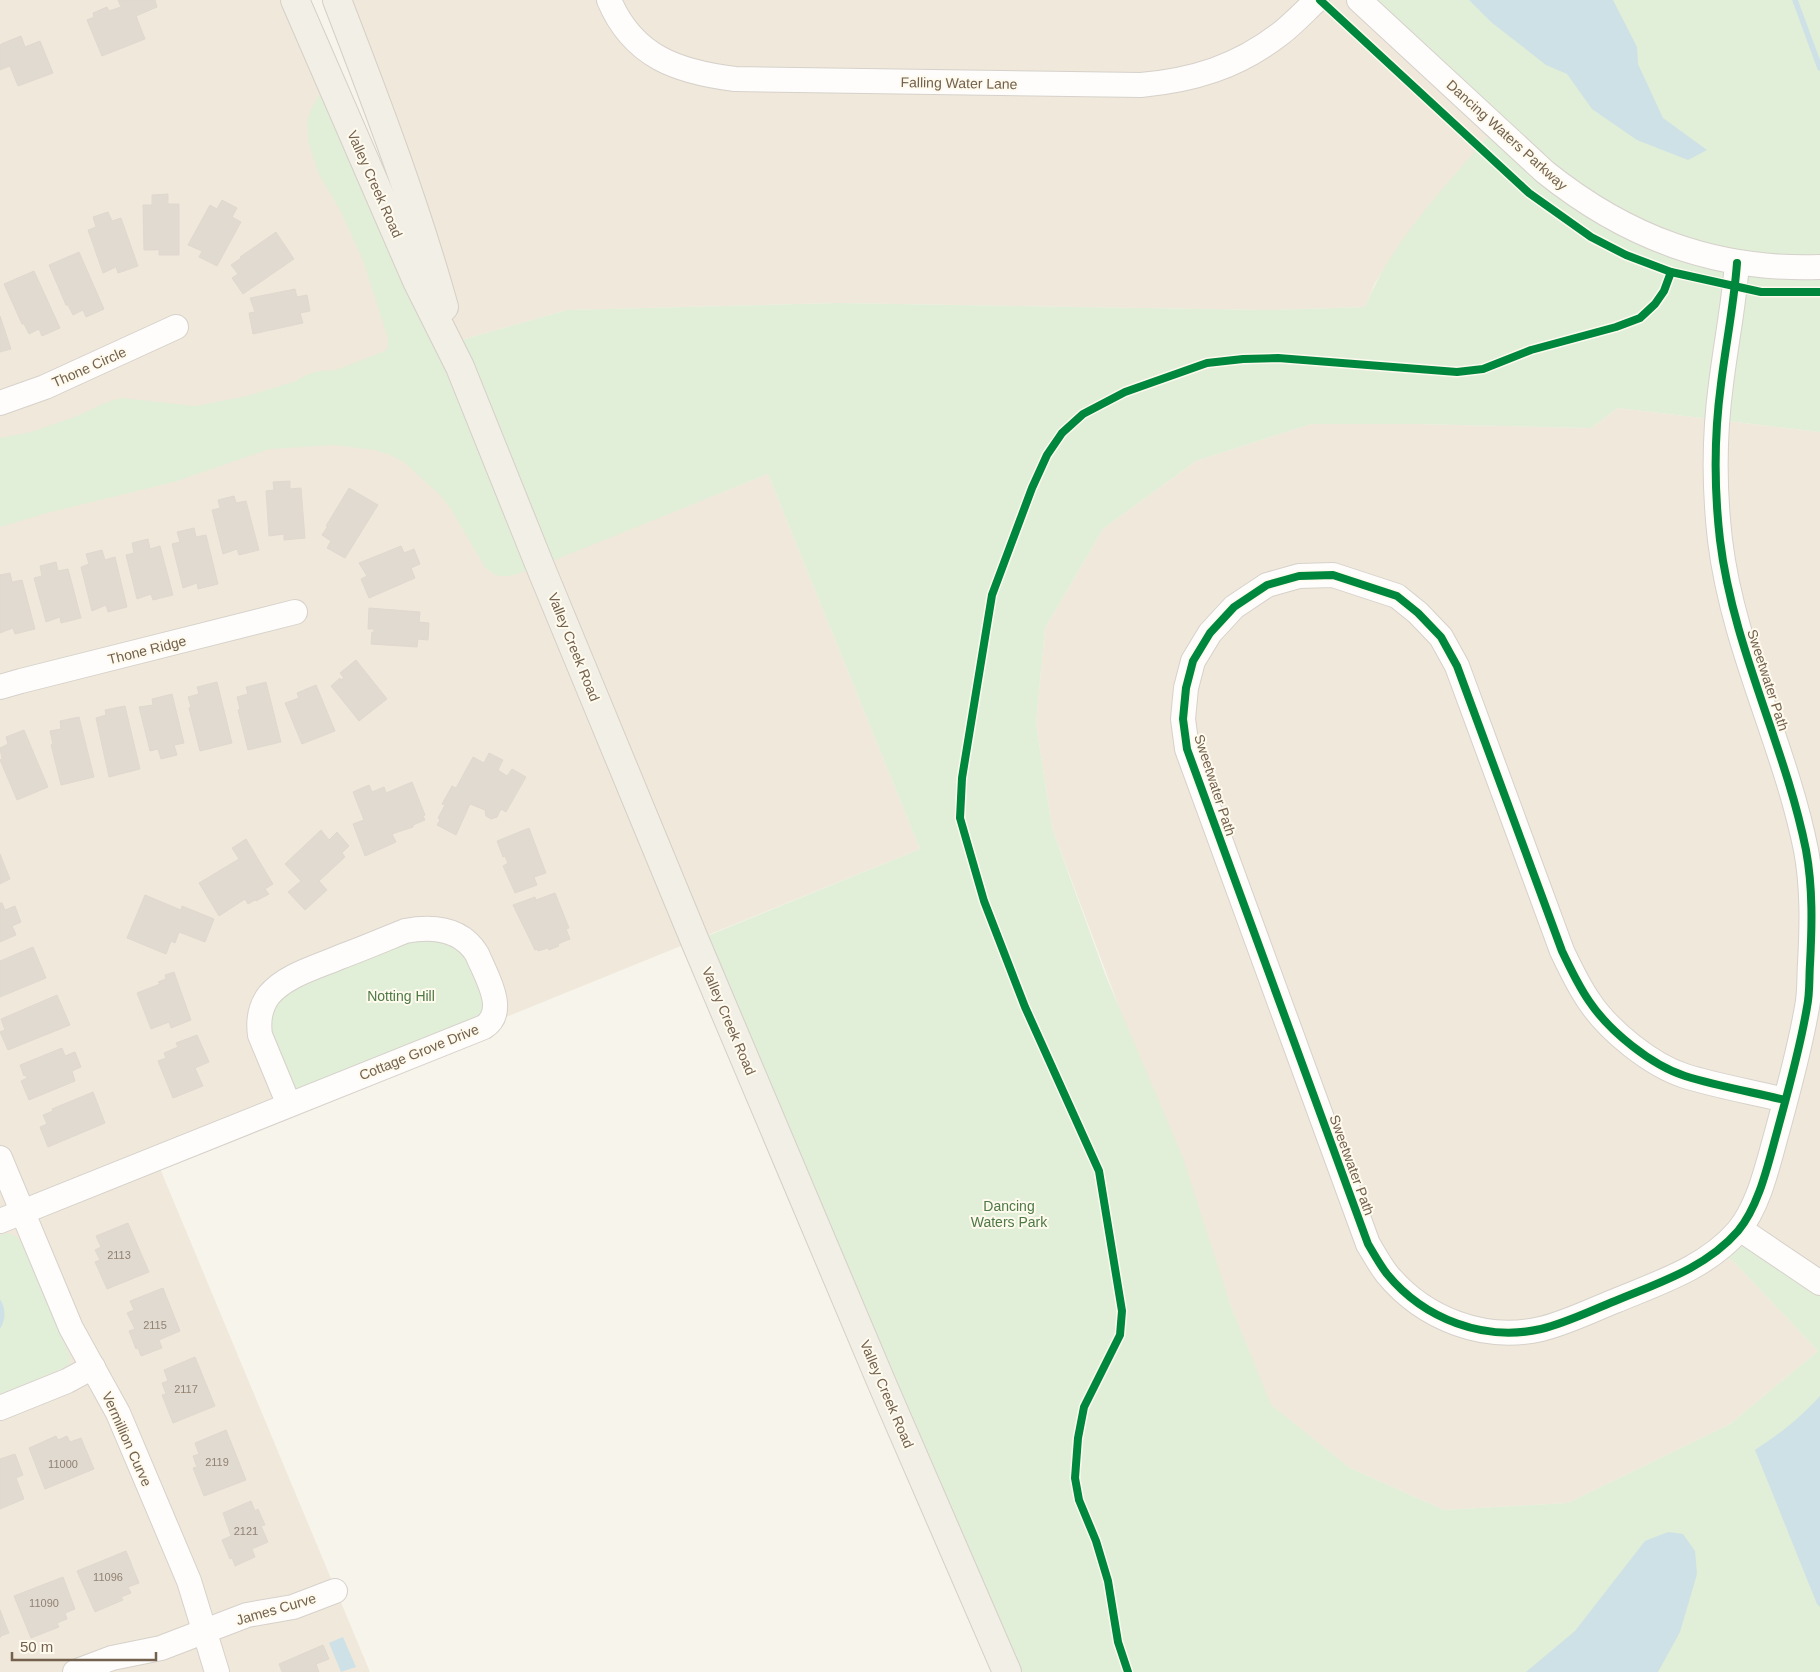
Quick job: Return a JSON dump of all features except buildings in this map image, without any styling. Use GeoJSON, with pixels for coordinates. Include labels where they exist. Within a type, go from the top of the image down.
{"type":"FeatureCollection","features":[{"type":"Feature","properties":{"kind":"main road","name":"Valley Creek Road"},"geometry":{"type":"LineString","coordinates":[[295,0],[418,281],[460,367],[695,941],[883,1386],[1007,1672]]}},
{"type":"Feature","properties":{"kind":"main road","name":"Valley Creek Road"},"geometry":{"type":"LineString","coordinates":[[337,0],[389,138],[432,263],[460,367]]}},
{"type":"Feature","properties":{"kind":"street","name":"Falling Water Lane"},"geometry":{"type":"LineString","coordinates":[[609,0],[624,28],[642,47],[657,57],[682,69],[703,75],[735,79],[1141,85],[1173,82],[1200,76],[1251,54],[1280,34],[1317,0]]}},
{"type":"Feature","properties":{"kind":"street","name":"Dancing Waters Parkway"},"geometry":{"type":"LineString","coordinates":[[1359,0],[1545,172],[1573,194],[1606,214],[1684,250],[1737,263],[1788,268],[1820,267]]}},
{"type":"Feature","properties":{"kind":"street","name":"Sweetwater Path"},"geometry":{"type":"LineString","coordinates":[[1737,263],[1716,428],[1714,469],[1720,542],[1729,595],[1738,628],[1798,812],[1811,890],[1808,1004],[1786,1100],[1766,1172],[1755,1201],[1740,1229],[1724,1245],[1679,1275],[1570,1319],[1540,1329],[1511,1333],[1479,1330],[1448,1320],[1416,1303],[1387,1274],[1368,1244],[1187,749],[1183,719],[1186,688],[1193,661],[1210,633],[1234,607],[1267,585],[1298,576],[1334,575],[1397,596],[1418,613],[1441,637],[1457,666],[1562,951],[1575,978],[1590,1002],[1604,1020],[1628,1042],[1661,1064],[1684,1075],[1786,1100]]}},
{"type":"Feature","properties":{"kind":"street","name":"Thone Circle"},"geometry":{"type":"LineString","coordinates":[[0,403],[45,387],[176,327]]}},
{"type":"Feature","properties":{"kind":"street","name":"Thone Ridge"},"geometry":{"type":"LineString","coordinates":[[0,688],[21,680],[295,612]]}},
{"type":"Feature","properties":{"kind":"street","name":"Cottage Grove Drive"},"geometry":{"type":"LineString","coordinates":[[0,1222],[22,1212],[289,1105],[489,1024],[496,1010],[495,999],[474,948],[459,936],[438,929],[405,931],[292,978],[270,995],[260,1012],[258,1024],[260,1035],[289,1105]]}},
{"type":"Feature","properties":{"kind":"street","name":"Vermillion Curve"},"geometry":{"type":"LineString","coordinates":[[0,1158],[68,1321],[118,1413],[188,1581],[217,1672]]}},
{"type":"Feature","properties":{"kind":"street"},"geometry":{"type":"LineString","coordinates":[[1740,1229],[1820,1283]]}},
{"type":"Feature","properties":{"kind":"street"},"geometry":{"type":"LineString","coordinates":[[0,1408],[67,1381],[93,1367]]}},
{"type":"Feature","properties":{"kind":"street","name":"James Curve"},"geometry":{"type":"LineString","coordinates":[[75,1672],[112,1658],[161,1648],[247,1615],[297,1606],[335,1591]]}},
{"type":"Feature","properties":{"kind":"shaded area"},"geometry":{"type":"Polygon","coordinates":[[[0,0],[295,0],[540,565],[768,474],[920,849],[156,1159],[370,1672],[0,1672],[0,0]]]}},
{"type":"Feature","properties":{"kind":"shaded area"},"geometry":{"type":"Polygon","coordinates":[[[337,0],[1359,0],[1496,127],[1413,226],[1375,283],[1365,307],[1269,310],[837,303],[567,310],[454,342],[337,0]]]}},
{"type":"Feature","properties":{"kind":"shaded area"},"geometry":{"type":"Polygon","coordinates":[[[1469,0],[1613,0],[1637,47],[1638,64],[1663,118],[1707,150],[1688,160],[1637,140],[1592,109],[1567,74],[1546,65],[1491,22],[1469,0]]]}},
{"type":"Feature","properties":{"kind":"shaded area"},"geometry":{"type":"Polygon","coordinates":[[[1618,408],[1820,432],[1820,1283],[1718,1250],[1736,1264],[1818,1351],[1730,1424],[1568,1503],[1444,1510],[1350,1468],[1270,1405],[1230,1304],[1052,828],[1036,723],[1045,628],[1103,529],[1196,461],[1311,424],[1591,428],[1618,408]]]}},
{"type":"Feature","properties":{"kind":"shaded area"},"geometry":{"type":"Polygon","coordinates":[[[0,1299],[4,1314],[0,1329],[0,1299]]]}},
{"type":"Feature","properties":{"kind":"shaded area"},"geometry":{"type":"Polygon","coordinates":[[[1820,1396],[1820,1607],[1817,1604],[1755,1450],[1789,1425],[1820,1396]]]}},
{"type":"Feature","properties":{"kind":"shaded area"},"geometry":{"type":"Polygon","coordinates":[[[1668,1532],[1683,1534],[1695,1551],[1697,1574],[1680,1632],[1658,1672],[1526,1672],[1575,1631],[1645,1541],[1668,1532]]]}},
{"type":"Feature","properties":{"kind":"shaded area"},"geometry":{"type":"Polygon","coordinates":[[[343,1637],[356,1667],[341,1672],[329,1643],[343,1637]]]}},
{"type":"Feature","properties":{"kind":"green space","name":"Dancing Waters Park"},"geometry":{"type":"Polygon","coordinates":[[[1359,0],[1820,0],[1820,432],[1618,408],[1591,428],[1311,424],[1196,461],[1103,529],[1045,628],[1036,723],[1052,828],[1105,974],[1183,1158],[1230,1304],[1271,1405],[1350,1468],[1444,1510],[1568,1503],[1730,1424],[1818,1351],[1736,1264],[1718,1250],[1740,1229],[1820,1283],[1820,1672],[1007,1672],[695,941],[920,849],[768,474],[511,576],[498,575],[485,567],[451,509],[439,494],[404,462],[374,450],[334,445],[270,449],[174,482],[47,513],[0,527],[0,438],[31,432],[77,416],[107,402],[122,398],[196,406],[247,396],[296,381],[308,374],[336,370],[385,351],[388,347],[388,338],[363,260],[340,210],[319,174],[309,144],[307,122],[311,109],[322,91],[454,342],[567,310],[837,303],[1269,310],[1365,307],[1377,282],[1406,234],[1441,190],[1496,127],[1359,0]]]}},
{"type":"Feature","properties":{"kind":"green space","name":"Notting Hill"},"geometry":{"type":"Polygon","coordinates":[[[392,936],[459,936],[496,1010],[289,1105],[264,1003],[392,936]]]}},
{"type":"Feature","properties":{"kind":"green space"},"geometry":{"type":"Polygon","coordinates":[[[8,1233],[17,1237],[22,1244],[70,1357],[69,1364],[62,1369],[0,1394],[0,1235],[8,1233]]]}},
{"type":"Feature","properties":{"kind":"waterway"},"geometry":{"type":"LineString","coordinates":[[1795,0],[1820,68]]}},
{"type":"Feature","properties":{"kind":"cycle path"},"geometry":{"type":"LineString","coordinates":[[1320,0],[1529,193],[1591,237],[1626,255],[1671,272],[1761,292],[1820,292]]}},
{"type":"Feature","properties":{"kind":"cycle path"},"geometry":{"type":"LineString","coordinates":[[1737,263],[1717,423],[1716,482],[1720,540],[1727,580],[1747,658],[1786,772],[1797,811],[1808,864],[1811,921],[1808,1002],[1785,1101],[1766,1171],[1752,1209],[1738,1231],[1725,1244],[1696,1265],[1664,1281],[1560,1324],[1520,1332],[1498,1332],[1456,1323],[1437,1315],[1402,1290],[1384,1271],[1368,1244],[1187,749],[1183,719],[1186,688],[1193,661],[1210,633],[1234,607],[1267,585],[1299,576],[1333,575],[1397,596],[1418,613],[1441,637],[1457,666],[1562,951],[1581,989],[1597,1012],[1632,1046],[1672,1071],[1709,1083],[1785,1100]]}},
{"type":"Feature","properties":{"kind":"cycle path"},"geometry":{"type":"LineString","coordinates":[[1128,1672],[1118,1642],[1108,1581],[1096,1541],[1079,1500],[1075,1478],[1078,1438],[1084,1407],[1120,1335],[1122,1311],[1099,1171],[1025,1007],[984,901],[960,818],[962,778],[992,595],[1032,488],[1047,455],[1062,433],[1083,414],[1125,392],[1207,363],[1278,358],[1457,372],[1483,369],[1531,350],[1616,327],[1640,318],[1655,304],[1664,291],[1671,272]]}}]}
